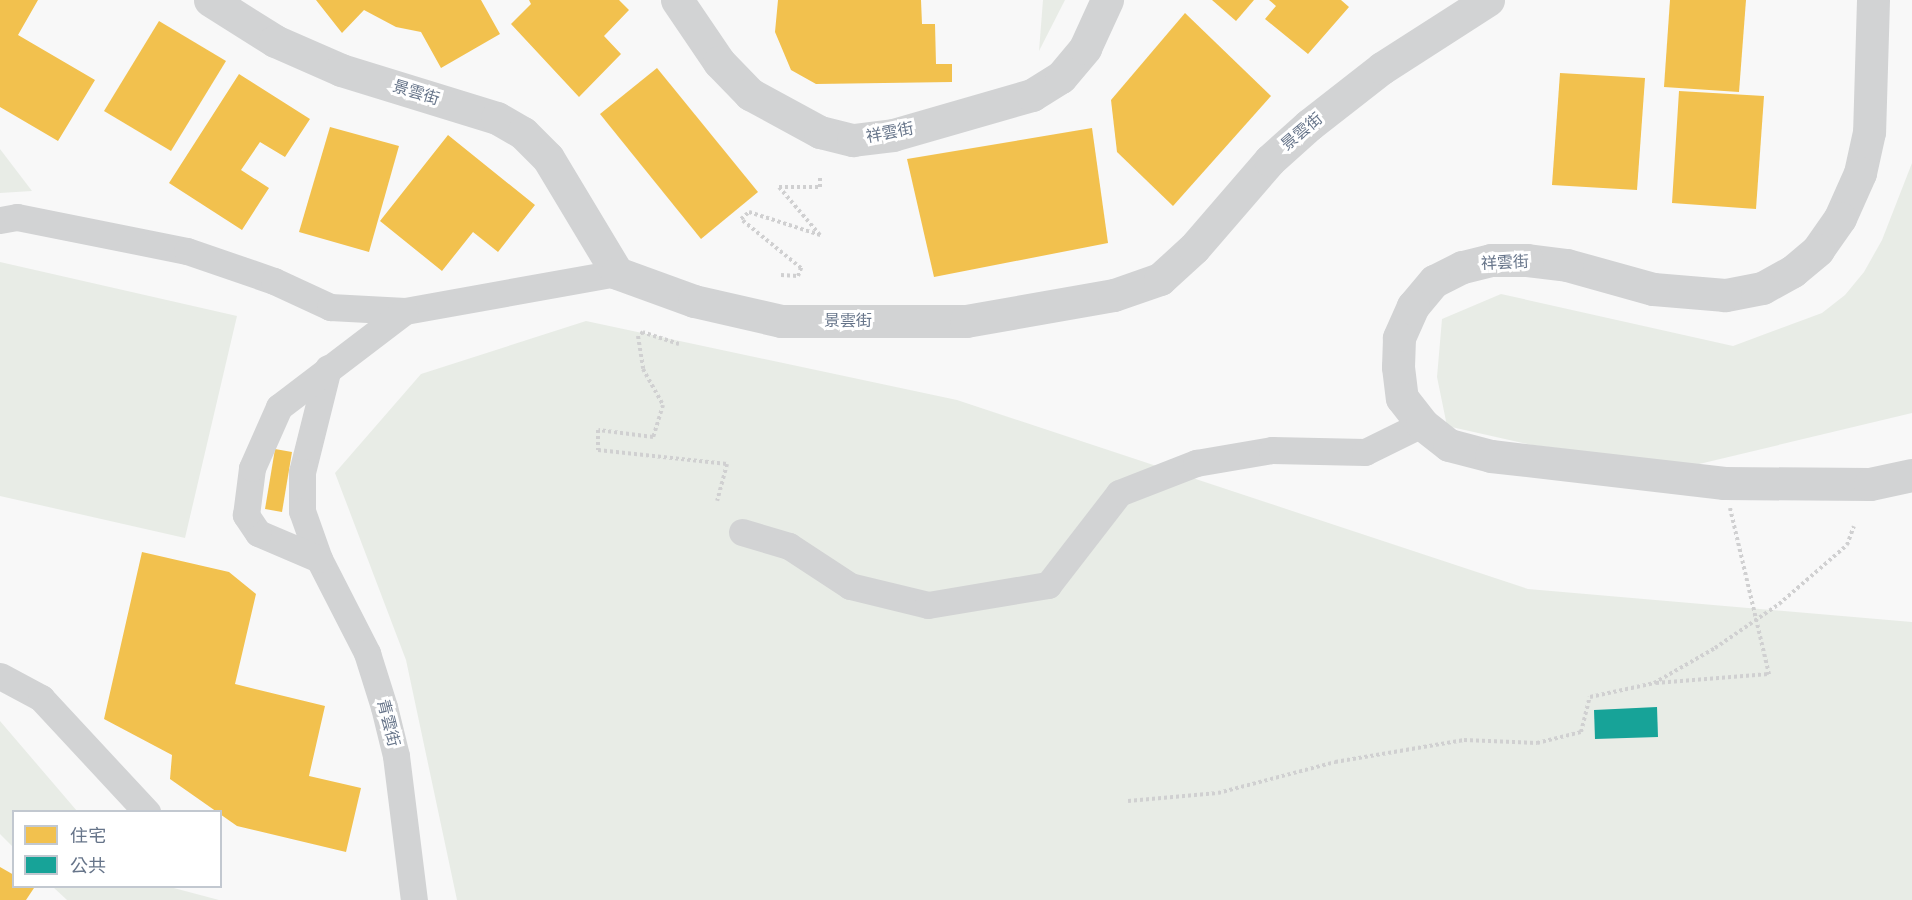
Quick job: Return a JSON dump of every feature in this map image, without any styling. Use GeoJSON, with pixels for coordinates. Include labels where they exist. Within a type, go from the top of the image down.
{"type":"FeatureCollection","features":[{"type":"Feature","properties":{"kind":"street","name":"景雲街"},"geometry":{"type":"LineString","coordinates":[[210,0],[275,41],[341,70],[497,118],[523,133],[548,158],[617,273],[694,301],[781,321],[966,321],[1114,295],[1160,279],[1194,248],[1270,160],[1309,125],[1382,68],[1488,0]]}},
{"type":"Feature","properties":{"kind":"street","name":"祥雲街"},"geometry":{"type":"LineString","coordinates":[[677,0],[719,62],[750,94],[820,132],[853,140],[893,135],[1032,95],[1060,77],[1085,48],[1107,0]]}},
{"type":"Feature","properties":{"kind":"street","name":"祥雲街"},"geometry":{"type":"LineString","coordinates":[[1873,0],[1875,54],[1869,132],[1863,163],[1840,218],[1818,250],[1793,271],[1762,288],[1725,295],[1653,289],[1568,266],[1527,260],[1491,260],[1462,267],[1434,281],[1413,306],[1399,338],[1402,398],[1422,424],[1449,445],[1491,456],[1724,483],[1870,484],[1912,475]]}},
{"type":"Feature","properties":{"kind":"lane"},"geometry":{"type":"LineString","coordinates":[[0,220],[17,217],[187,251],[274,281],[330,307],[405,311],[617,273]]}},
{"type":"Feature","properties":{"kind":"lane"},"geometry":{"type":"LineString","coordinates":[[318,559],[258,533],[246,515],[252,468],[279,407],[405,311]]}},
{"type":"Feature","properties":{"kind":"lane","name":"青雲街"},"geometry":{"type":"LineString","coordinates":[[328,368],[302,472],[302,512],[318,559],[362,643],[384,707],[396,756],[414,900]]}},
{"type":"Feature","properties":{"kind":"lane"},"geometry":{"type":"LineString","coordinates":[[742,532],[789,546],[850,586],[928,605],[1048,585],[1119,493],[1196,463],[1272,450],[1365,452],[1422,424]]}},
{"type":"Feature","properties":{"kind":"lane"},"geometry":{"type":"LineString","coordinates":[[0,676],[41,698],[145,810]]}},
{"type":"Feature","properties":{"kind":"path"},"geometry":{"type":"LineString","coordinates":[[1128,801],[1218,793],[1335,762],[1464,740],[1537,743],[1581,732],[1590,697],[1654,683],[1769,674],[1730,508]]}},
{"type":"Feature","properties":{"kind":"path"},"geometry":{"type":"LineString","coordinates":[[1654,683],[1779,604],[1847,546]]}},
{"type":"Feature","properties":{"kind":"shaded area"},"geometry":{"type":"Polygon","coordinates":[[[1043,0],[1065,0],[1039,51],[1043,0]]]}},
{"type":"Feature","properties":{"kind":"shaded area"},"geometry":{"type":"Polygon","coordinates":[[[0,149],[32,191],[0,193],[0,149]]]}},
{"type":"Feature","properties":{"kind":"shaded area"},"geometry":{"type":"Polygon","coordinates":[[[1912,163],[1912,413],[1695,465],[1532,445],[1447,426],[1437,377],[1442,319],[1501,294],[1733,346],[1822,313],[1845,295],[1864,272],[1882,240],[1912,163]]]}},
{"type":"Feature","properties":{"kind":"shaded area"},"geometry":{"type":"Polygon","coordinates":[[[0,262],[237,316],[185,538],[0,496],[0,262]]]}},
{"type":"Feature","properties":{"kind":"shaded area"},"geometry":{"type":"Polygon","coordinates":[[[586,321],[957,400],[1528,589],[1912,622],[1912,900],[457,900],[406,660],[335,473],[421,374],[586,321]]]}},
{"type":"Feature","properties":{"kind":"shaded area"},"geometry":{"type":"Polygon","coordinates":[[[0,721],[76,810],[12,810],[12,846],[0,834],[0,721]]]}},
{"type":"Feature","properties":{"kind":"shaded area"},"geometry":{"type":"Polygon","coordinates":[[[54,888],[174,888],[219,900],[67,900],[54,888]]]}},
{"type":"Feature","properties":{"kind":"building: 住宅"},"geometry":{"type":"Polygon","coordinates":[[[0,0],[38,0],[18,35],[95,80],[58,141],[0,107],[0,0]]]}},
{"type":"Feature","properties":{"kind":"building: 住宅"},"geometry":{"type":"Polygon","coordinates":[[[316,0],[481,0],[500,34],[441,68],[421,32],[396,27],[364,10],[342,33],[316,0]]]}},
{"type":"Feature","properties":{"kind":"building: 住宅"},"geometry":{"type":"Polygon","coordinates":[[[529,0],[619,0],[629,10],[604,36],[621,54],[579,97],[511,24],[531,4],[529,0]]]}},
{"type":"Feature","properties":{"kind":"building: 住宅"},"geometry":{"type":"Polygon","coordinates":[[[778,0],[921,0],[922,24],[935,24],[936,64],[952,64],[952,82],[816,84],[791,70],[775,32],[778,0]]]}},
{"type":"Feature","properties":{"kind":"building: 住宅"},"geometry":{"type":"Polygon","coordinates":[[[1212,0],[1254,0],[1236,21],[1212,0]]]}},
{"type":"Feature","properties":{"kind":"building: 住宅"},"geometry":{"type":"Polygon","coordinates":[[[1269,0],[1341,0],[1349,7],[1308,54],[1265,19],[1276,6],[1269,0]]]}},
{"type":"Feature","properties":{"kind":"building: 住宅"},"geometry":{"type":"Polygon","coordinates":[[[1670,0],[1746,0],[1739,92],[1664,87],[1670,0]]]}},
{"type":"Feature","properties":{"kind":"building: 住宅"},"geometry":{"type":"Polygon","coordinates":[[[1185,13],[1271,96],[1173,206],[1117,152],[1111,100],[1185,13]]]}},
{"type":"Feature","properties":{"kind":"building: 住宅"},"geometry":{"type":"Polygon","coordinates":[[[159,21],[226,61],[171,151],[104,111],[159,21]]]}},
{"type":"Feature","properties":{"kind":"building: 住宅"},"geometry":{"type":"Polygon","coordinates":[[[657,68],[758,192],[701,239],[600,114],[657,68]]]}},
{"type":"Feature","properties":{"kind":"building: 住宅"},"geometry":{"type":"Polygon","coordinates":[[[1560,73],[1645,78],[1637,190],[1552,185],[1560,73]]]}},
{"type":"Feature","properties":{"kind":"building: 住宅"},"geometry":{"type":"Polygon","coordinates":[[[239,74],[310,119],[285,157],[260,142],[241,170],[269,188],[242,230],[169,183],[239,74]]]}},
{"type":"Feature","properties":{"kind":"building: 住宅"},"geometry":{"type":"Polygon","coordinates":[[[1679,91],[1764,96],[1756,209],[1672,203],[1679,91]]]}},
{"type":"Feature","properties":{"kind":"building: 住宅"},"geometry":{"type":"Polygon","coordinates":[[[330,127],[399,146],[369,252],[299,232],[330,127]]]}},
{"type":"Feature","properties":{"kind":"building: 住宅"},"geometry":{"type":"Polygon","coordinates":[[[1092,128],[1108,243],[934,277],[907,159],[1092,128]]]}},
{"type":"Feature","properties":{"kind":"building: 住宅"},"geometry":{"type":"Polygon","coordinates":[[[448,135],[535,205],[498,252],[473,232],[442,271],[380,221],[448,135]]]}},
{"type":"Feature","properties":{"kind":"building: 住宅"},"geometry":{"type":"Polygon","coordinates":[[[275,449],[292,452],[282,512],[265,509],[275,449]]]}},
{"type":"Feature","properties":{"kind":"building: 住宅"},"geometry":{"type":"Polygon","coordinates":[[[142,552],[229,572],[256,594],[235,684],[325,706],[309,776],[361,788],[346,852],[237,826],[222,815],[222,810],[214,810],[170,779],[172,755],[104,719],[142,552]]]}},
{"type":"Feature","properties":{"kind":"building: 住宅"},"geometry":{"type":"Polygon","coordinates":[[[0,867],[12,874],[12,888],[34,888],[26,900],[0,900],[0,867]]]}},
{"type":"Feature","properties":{"kind":"building: 公共"},"geometry":{"type":"Polygon","coordinates":[[[1657,707],[1658,737],[1595,739],[1594,710],[1657,707]]]}}]}
